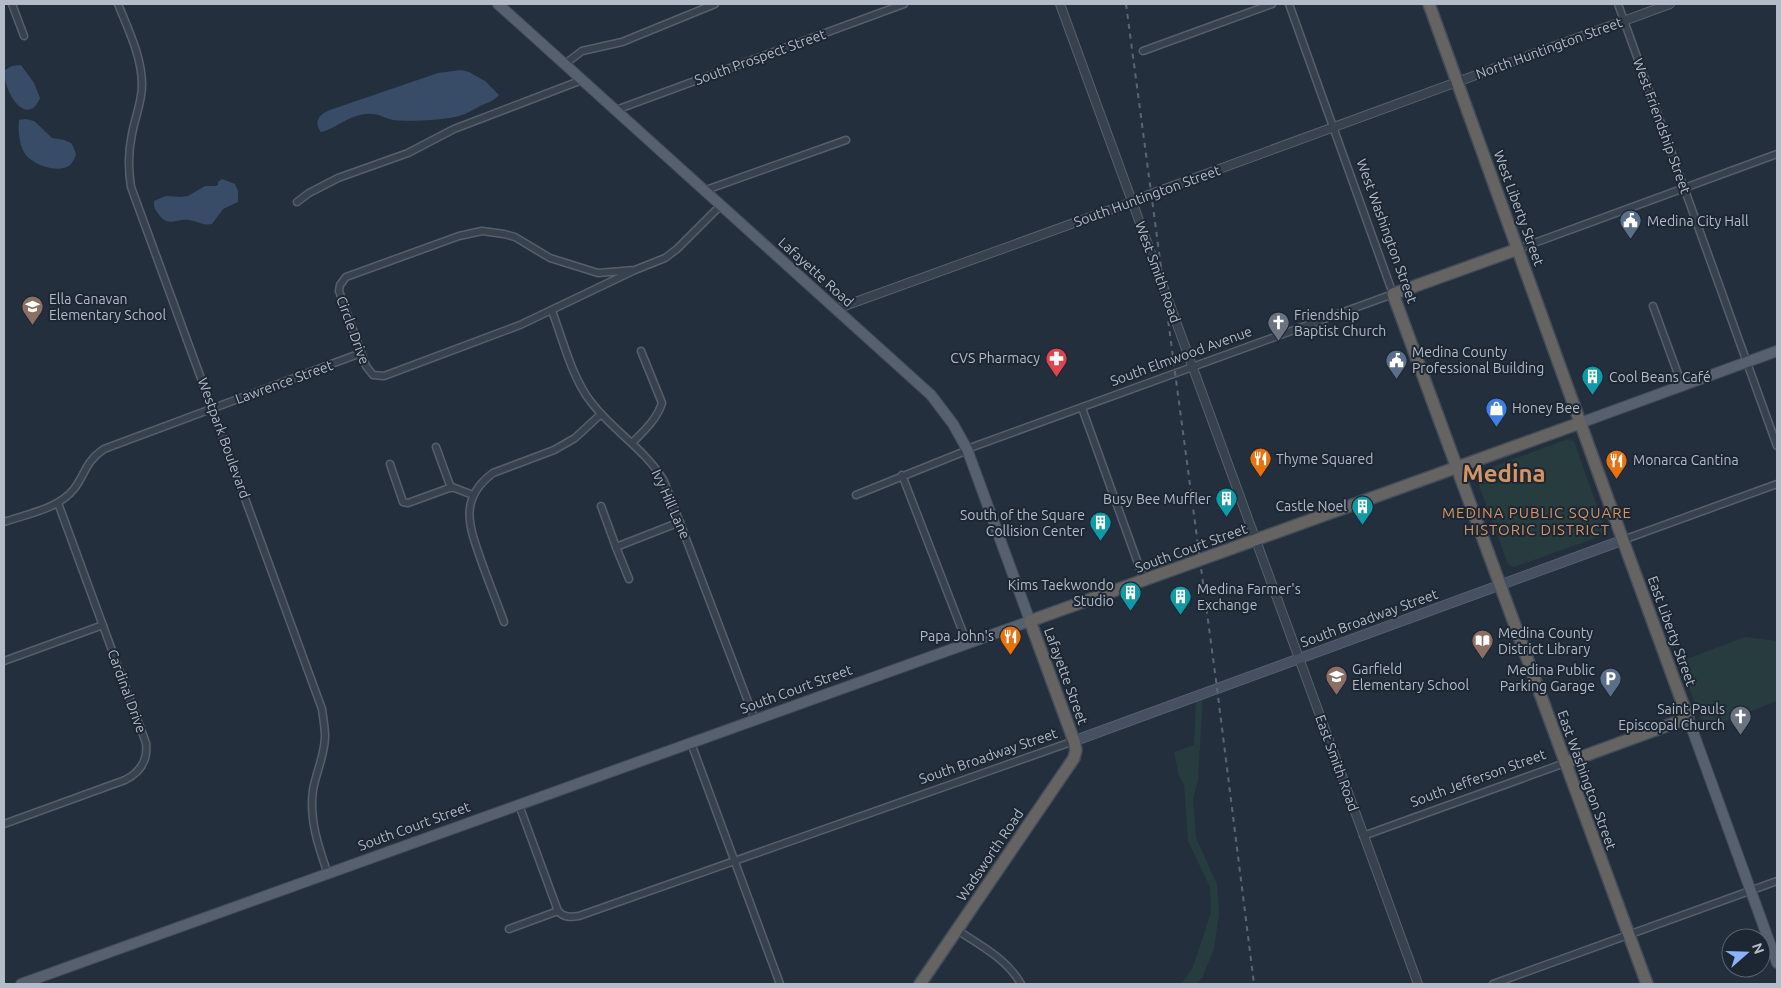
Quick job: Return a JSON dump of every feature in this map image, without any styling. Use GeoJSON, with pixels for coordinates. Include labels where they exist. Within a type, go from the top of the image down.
{"type":"FeatureCollection","features":[{"type":"Feature","properties":{"kind":"highway","name":"West Liberty Street"},"geometry":{"type":"LineString","coordinates":[[1429,4],[1580,423]]}},
{"type":"Feature","properties":{"kind":"highway","name":"South Elmwood Avenue"},"geometry":{"type":"LineString","coordinates":[[1394,294],[1518,249]]}},
{"type":"Feature","properties":{"kind":"highway","name":"West Washington Street"},"geometry":{"type":"LineString","coordinates":[[1394,294],[1499,586]]}},
{"type":"Feature","properties":{"kind":"highway","name":"South Court Street"},"geometry":{"type":"LineString","coordinates":[[1030,621],[1580,423]]}},
{"type":"Feature","properties":{"kind":"highway","name":"East Liberty Street"},"geometry":{"type":"LineString","coordinates":[[1580,423],[1688,718]]}},
{"type":"Feature","properties":{"kind":"highway","name":"East Washington Street"},"geometry":{"type":"LineString","coordinates":[[1499,586],[1646,984]]}},
{"type":"Feature","properties":{"kind":"highway","name":"Lafayette Street"},"geometry":{"type":"LineString","coordinates":[[1030,621],[1074,741]]}},
{"type":"Feature","properties":{"kind":"highway","name":"South Jefferson Street"},"geometry":{"type":"LineString","coordinates":[[1565,763],[1688,718]]}},
{"type":"Feature","properties":{"kind":"highway","name":"Wadsworth Road"},"geometry":{"type":"LineString","coordinates":[[920,984],[1074,758],[1076,750],[1074,741]]}},
{"type":"Feature","properties":{"kind":"main road","name":"Lafayette Road"},"geometry":{"type":"LineString","coordinates":[[498,4],[931,395],[953,424],[968,450],[1030,621]]}},
{"type":"Feature","properties":{"kind":"main road"},"geometry":{"type":"LineString","coordinates":[[1580,423],[1777,351]]}},
{"type":"Feature","properties":{"kind":"main road","name":"South Broadway Street"},"geometry":{"type":"LineString","coordinates":[[1074,741],[1622,540]]}},
{"type":"Feature","properties":{"kind":"main road","name":"South Court Street"},"geometry":{"type":"LineString","coordinates":[[21,984],[1030,621]]}},
{"type":"Feature","properties":{"kind":"main road","name":"East Liberty Street"},"geometry":{"type":"LineString","coordinates":[[1688,718],[1777,962]]}},
{"type":"Feature","properties":{"kind":"street"},"geometry":{"type":"LineString","coordinates":[[12,4],[24,36]]}},
{"type":"Feature","properties":{"kind":"street","name":"Westpark Boulevard"},"geometry":{"type":"LineString","coordinates":[[118,4],[138,56],[142,84],[140,108],[129,148],[128,163],[131,187],[322,709],[326,737],[313,790],[312,815],[316,841],[328,874]]}},
{"type":"Feature","properties":{"kind":"street"},"geometry":{"type":"LineString","coordinates":[[565,64],[582,51],[622,42],[715,4]]}},
{"type":"Feature","properties":{"kind":"street","name":"South Prospect Street"},"geometry":{"type":"LineString","coordinates":[[616,110],[904,4]]}},
{"type":"Feature","properties":{"kind":"street","name":"West Smith Road"},"geometry":{"type":"LineString","coordinates":[[1060,4],[1256,541]]}},
{"type":"Feature","properties":{"kind":"street"},"geometry":{"type":"LineString","coordinates":[[1143,52],[1272,4]]}},
{"type":"Feature","properties":{"kind":"street","name":"West Washington Street"},"geometry":{"type":"LineString","coordinates":[[1289,4],[1394,294]]}},
{"type":"Feature","properties":{"kind":"street","name":"West Friendship Street"},"geometry":{"type":"LineString","coordinates":[[1618,4],[1777,446]]}},
{"type":"Feature","properties":{"kind":"street","name":"North Huntington Street"},"geometry":{"type":"LineString","coordinates":[[1457,81],[1670,4]]}},
{"type":"Feature","properties":{"kind":"street"},"geometry":{"type":"LineString","coordinates":[[298,202],[309,193],[338,178],[408,153],[454,129],[582,80]]}},
{"type":"Feature","properties":{"kind":"street","name":"South Huntington Street"},"geometry":{"type":"LineString","coordinates":[[836,309],[1132,202],[1457,81]]}},
{"type":"Feature","properties":{"kind":"street"},"geometry":{"type":"LineString","coordinates":[[706,190],[846,140]]}},
{"type":"Feature","properties":{"kind":"street"},"geometry":{"type":"LineString","coordinates":[[1518,249],[1777,154]]}},
{"type":"Feature","properties":{"kind":"street","name":"Circle Drive"},"geometry":{"type":"LineString","coordinates":[[635,270],[598,273],[584,270],[550,258],[515,237],[482,231],[460,236],[346,277],[342,281],[339,291],[369,371],[378,376],[384,376],[520,326],[635,270],[665,258],[677,249],[721,205]]}},
{"type":"Feature","properties":{"kind":"street","name":"South Elmwood Avenue"},"geometry":{"type":"LineString","coordinates":[[856,495],[968,450],[1394,294]]}},
{"type":"Feature","properties":{"kind":"street"},"geometry":{"type":"LineString","coordinates":[[1653,306],[1682,385]]}},
{"type":"Feature","properties":{"kind":"street","name":"Ivy Hill Lane"},"geometry":{"type":"LineString","coordinates":[[552,311],[584,394],[601,414],[657,469],[664,481],[755,720]]}},
{"type":"Feature","properties":{"kind":"street"},"geometry":{"type":"LineString","coordinates":[[632,443],[648,427],[659,411],[662,402],[641,351]]}},
{"type":"Feature","properties":{"kind":"street","name":"Lawrence Street"},"geometry":{"type":"LineString","coordinates":[[4,522],[58,503],[74,488],[89,461],[104,449],[361,353]]}},
{"type":"Feature","properties":{"kind":"street"},"geometry":{"type":"LineString","coordinates":[[1082,408],[1144,580]]}},
{"type":"Feature","properties":{"kind":"street"},"geometry":{"type":"LineString","coordinates":[[504,622],[470,529],[469,510],[473,495],[479,485],[493,473],[554,450],[575,438],[601,414]]}},
{"type":"Feature","properties":{"kind":"street"},"geometry":{"type":"LineString","coordinates":[[436,447],[451,488]]}},
{"type":"Feature","properties":{"kind":"street"},"geometry":{"type":"LineString","coordinates":[[390,464],[403,502],[408,503],[451,488],[473,495]]}},
{"type":"Feature","properties":{"kind":"street"},"geometry":{"type":"LineString","coordinates":[[902,476],[967,644]]}},
{"type":"Feature","properties":{"kind":"street"},"geometry":{"type":"LineString","coordinates":[[1622,540],[1777,484]]}},
{"type":"Feature","properties":{"kind":"street","name":"Cardinal Drive"},"geometry":{"type":"LineString","coordinates":[[4,824],[125,780],[138,772],[146,758],[146,742],[58,503]]}},
{"type":"Feature","properties":{"kind":"street"},"geometry":{"type":"LineString","coordinates":[[601,506],[628,578]]}},
{"type":"Feature","properties":{"kind":"street"},"geometry":{"type":"LineString","coordinates":[[616,547],[680,522]]}},
{"type":"Feature","properties":{"kind":"street","name":"East Smith Road"},"geometry":{"type":"LineString","coordinates":[[1256,541],[1418,984]]}},
{"type":"Feature","properties":{"kind":"street"},"geometry":{"type":"LineString","coordinates":[[4,660],[103,625]]}},
{"type":"Feature","properties":{"kind":"street","name":"South Broadway Street"},"geometry":{"type":"LineString","coordinates":[[558,911],[570,918],[579,916],[1074,741]]}},
{"type":"Feature","properties":{"kind":"street"},"geometry":{"type":"LineString","coordinates":[[691,743],[780,984]]}},
{"type":"Feature","properties":{"kind":"street","name":"South Jefferson Street"},"geometry":{"type":"LineString","coordinates":[[1364,836],[1565,763]]}},
{"type":"Feature","properties":{"kind":"street"},"geometry":{"type":"LineString","coordinates":[[509,929],[558,911],[519,805]]}},
{"type":"Feature","properties":{"kind":"street"},"geometry":{"type":"LineString","coordinates":[[1492,984],[1777,881]]}},
{"type":"Feature","properties":{"kind":"street"},"geometry":{"type":"LineString","coordinates":[[957,930],[1003,961],[1017,976],[1021,984]]}},
{"type":"Feature","properties":{"kind":"green space"},"geometry":{"type":"Polygon","coordinates":[[[1567,439],[1574,441],[1605,529],[1601,536],[1514,567],[1508,564],[1476,477],[1479,472],[1567,439]]]}},
{"type":"Feature","properties":{"kind":"green space"},"geometry":{"type":"Polygon","coordinates":[[[1745,637],[1777,641],[1777,701],[1705,729],[1679,662],[1745,637]]]}},
{"type":"Feature","properties":{"kind":"green space"},"geometry":{"type":"Polygon","coordinates":[[[1203,693],[1198,780],[1193,799],[1196,838],[1217,884],[1219,914],[1214,949],[1202,978],[1197,984],[1181,984],[1192,969],[1211,912],[1210,887],[1188,841],[1184,784],[1179,776],[1174,752],[1194,745],[1196,696],[1203,693]]]}},
{"type":"Feature","properties":{"kind":"water"},"geometry":{"type":"Polygon","coordinates":[[[21,65],[34,83],[40,98],[35,107],[29,110],[16,104],[7,88],[5,79],[5,70],[12,66],[21,65]]]}},
{"type":"Feature","properties":{"kind":"water"},"geometry":{"type":"Polygon","coordinates":[[[461,70],[469,72],[485,81],[499,95],[469,112],[453,117],[400,121],[375,114],[367,114],[354,117],[321,132],[319,128],[319,118],[330,110],[438,73],[461,70]]]}},
{"type":"Feature","properties":{"kind":"water"},"geometry":{"type":"Polygon","coordinates":[[[19,120],[34,121],[52,138],[71,143],[76,154],[70,165],[59,169],[46,167],[28,157],[22,148],[19,132],[19,120]]]}},
{"type":"Feature","properties":{"kind":"water"},"geometry":{"type":"Polygon","coordinates":[[[222,179],[235,184],[238,191],[238,202],[223,209],[212,224],[203,224],[189,220],[168,221],[161,217],[155,209],[154,201],[166,196],[188,196],[205,186],[218,185],[218,182],[222,179]]]}},
{"type":"Feature","properties":{"kind":"railway"},"geometry":{"type":"LineString","coordinates":[[1126,4],[1217,688],[1254,984]]}},
{"type":"Feature","properties":{"kind":"place","name":"Medina City Hall"},"geometry":{"type":"Point","coordinates":[1631,240]}},
{"type":"Feature","properties":{"kind":"place","name":"Ella Canavan Elementary School"},"geometry":{"type":"Point","coordinates":[33,326]}},
{"type":"Feature","properties":{"kind":"place","name":"Friendship Baptist Church"},"geometry":{"type":"Point","coordinates":[1278,342]}},
{"type":"Feature","properties":{"kind":"place","name":"CVS Pharmacy"},"geometry":{"type":"Point","coordinates":[1056,377]}},
{"type":"Feature","properties":{"kind":"place","name":"Medina County Professional Building"},"geometry":{"type":"Point","coordinates":[1396,379]}},
{"type":"Feature","properties":{"kind":"place","name":"Cool Beans Café"},"geometry":{"type":"Point","coordinates":[1593,396]}},
{"type":"Feature","properties":{"kind":"place","name":"Honey Bee"},"geometry":{"type":"Point","coordinates":[1496,427]}},
{"type":"Feature","properties":{"kind":"place","name":"Thyme Squared"},"geometry":{"type":"Point","coordinates":[1260,478]}},
{"type":"Feature","properties":{"kind":"place","name":"Monarca Cantina"},"geometry":{"type":"Point","coordinates":[1617,479]}},
{"type":"Feature","properties":{"kind":"place","name":"Busy Bee Muffler"},"geometry":{"type":"Point","coordinates":[1227,518]}},
{"type":"Feature","properties":{"kind":"place","name":"Castle Noel"},"geometry":{"type":"Point","coordinates":[1363,525]}},
{"type":"Feature","properties":{"kind":"place","name":"South of the Square Collision Center"},"geometry":{"type":"Point","coordinates":[1101,542]}},
{"type":"Feature","properties":{"kind":"place","name":"Kims Taekwondo Studio"},"geometry":{"type":"Point","coordinates":[1130,612]}},
{"type":"Feature","properties":{"kind":"place","name":"Medina Farmer's Exchange"},"geometry":{"type":"Point","coordinates":[1181,616]}},
{"type":"Feature","properties":{"kind":"place","name":"Papa John's"},"geometry":{"type":"Point","coordinates":[1010,655]}},
{"type":"Feature","properties":{"kind":"place","name":"Medina County District Library"},"geometry":{"type":"Point","coordinates":[1482,660]}},
{"type":"Feature","properties":{"kind":"place","name":"Garfield Elementary School"},"geometry":{"type":"Point","coordinates":[1336,696]}},
{"type":"Feature","properties":{"kind":"place","name":"Medina Public Parking Garage"},"geometry":{"type":"Point","coordinates":[1611,697]}},
{"type":"Feature","properties":{"kind":"place","name":"Saint Pauls Episcopal Church"},"geometry":{"type":"Point","coordinates":[1741,736]}},
{"type":"Feature","properties":{"kind":"district","name":"Medina"},"geometry":{"type":"Point","coordinates":[1504,474]}},
{"type":"Feature","properties":{"kind":"district","name":"MEDINA PUBLIC SQUARE HISTORIC DISTRICT"},"geometry":{"type":"Point","coordinates":[1537,522]}}]}
